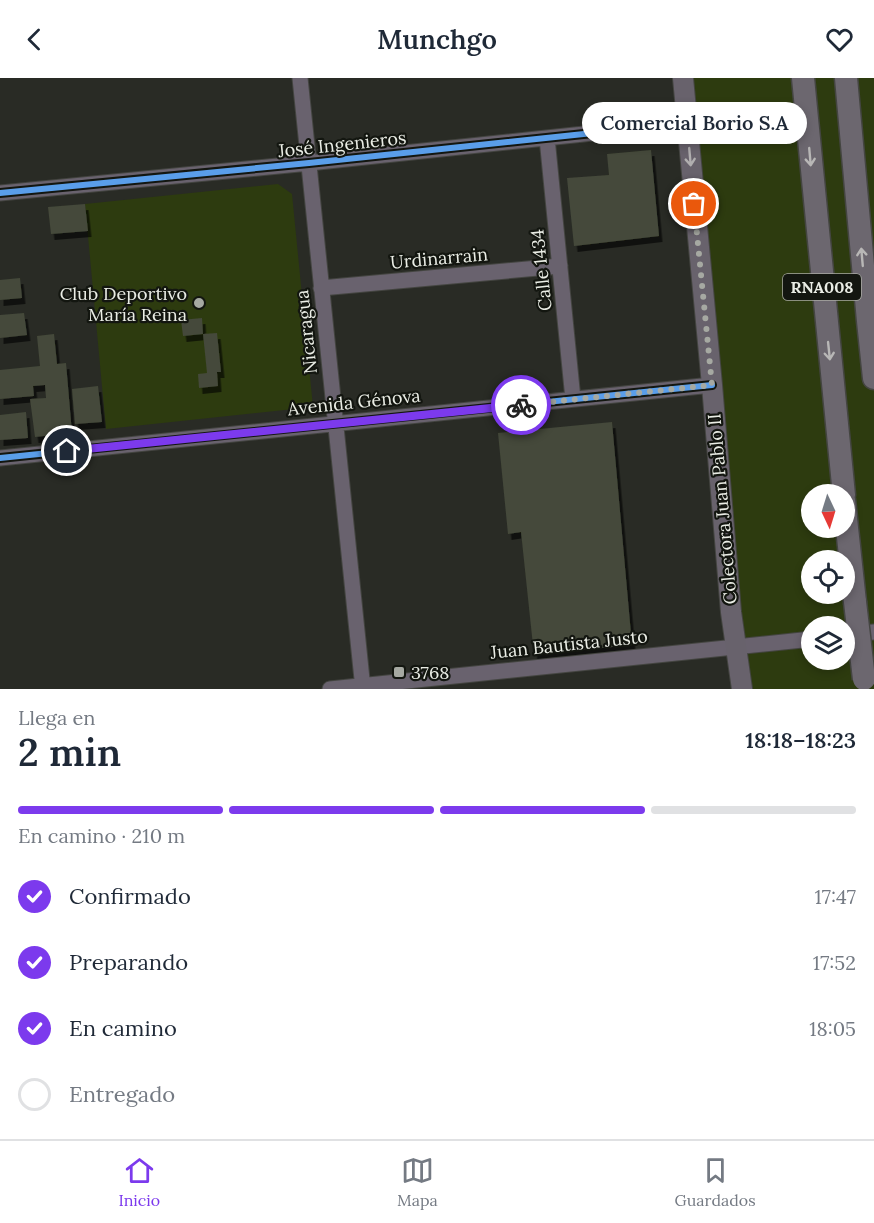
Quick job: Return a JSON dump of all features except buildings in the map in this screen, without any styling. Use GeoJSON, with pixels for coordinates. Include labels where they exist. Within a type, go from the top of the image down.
{"type":"FeatureCollection","features":[{"type":"Feature","properties":{"kind":"highway","name":"RNA008"},"geometry":{"type":"LineString","coordinates":[[802,78],[843,484]]}},
{"type":"Feature","properties":{"kind":"highway","name":"RNA008"},"geometry":{"type":"LineString","coordinates":[[846,78],[874,378]]}},
{"type":"Feature","properties":{"kind":"highway"},"geometry":{"type":"LineString","coordinates":[[848,538],[865,684]]}},
{"type":"Feature","properties":{"kind":"main road","name":"Colectora Juan Pablo II"},"geometry":{"type":"LineString","coordinates":[[683,78],[731,612],[742,689]]}},
{"type":"Feature","properties":{"kind":"street","name":"Nicaragua"},"geometry":{"type":"LineString","coordinates":[[300,78],[363,687]]}},
{"type":"Feature","properties":{"kind":"street","name":"José Ingenieros"},"geometry":{"type":"LineString","coordinates":[[0,193],[687,123]]}},
{"type":"Feature","properties":{"kind":"street","name":"Calle 1434"},"geometry":{"type":"LineString","coordinates":[[547,138],[573,399]]}},
{"type":"Feature","properties":{"kind":"street","name":"Urdinarrain"},"geometry":{"type":"LineString","coordinates":[[321,288],[560,266]]}},
{"type":"Feature","properties":{"kind":"street","name":"Avenida Génova"},"geometry":{"type":"LineString","coordinates":[[0,458],[712,385]]}},
{"type":"Feature","properties":{"kind":"street"},"geometry":{"type":"LineString","coordinates":[[855,634],[874,632]]}},
{"type":"Feature","properties":{"kind":"street","name":"Juan Bautista Justo"},"geometry":{"type":"LineString","coordinates":[[330,689],[801,640]]}},
{"type":"Feature","properties":{"kind":"green space"},"geometry":{"type":"Polygon","coordinates":[[[683,78],[874,78],[874,689],[742,689],[683,78]]]}},
{"type":"Feature","properties":{"kind":"green space","name":"Club Deportivo María Reina"},"geometry":{"type":"Polygon","coordinates":[[[278,184],[292,194],[313,407],[106,429],[85,204],[278,184]]]}},
{"type":"Feature","properties":{"kind":"cycle path"},"geometry":{"type":"LineString","coordinates":[[0,193],[688,123]]}},
{"type":"Feature","properties":{"kind":"cycle path"},"geometry":{"type":"LineString","coordinates":[[0,458],[712,385]]}},
{"type":"Feature","properties":{"kind":"way so far"},"geometry":{"type":"LineString","coordinates":[[521,405],[712,385],[694,204]]}},
{"type":"Feature","properties":{"kind":"place","name":"Comercial Borio S.A"},"geometry":{"type":"Point","coordinates":[694,204]}},
{"type":"Feature","properties":{"kind":"place","name":"Club Deportivo María Reina"},"geometry":{"type":"Point","coordinates":[199,303]}},
{"type":"Feature","properties":{"kind":"place","name":"3768"},"geometry":{"type":"Point","coordinates":[399,672]}},
{"type":"Feature","properties":{"kind":"route"},"geometry":{"type":"LineString","coordinates":[[67,451],[521,405]]}}]}
